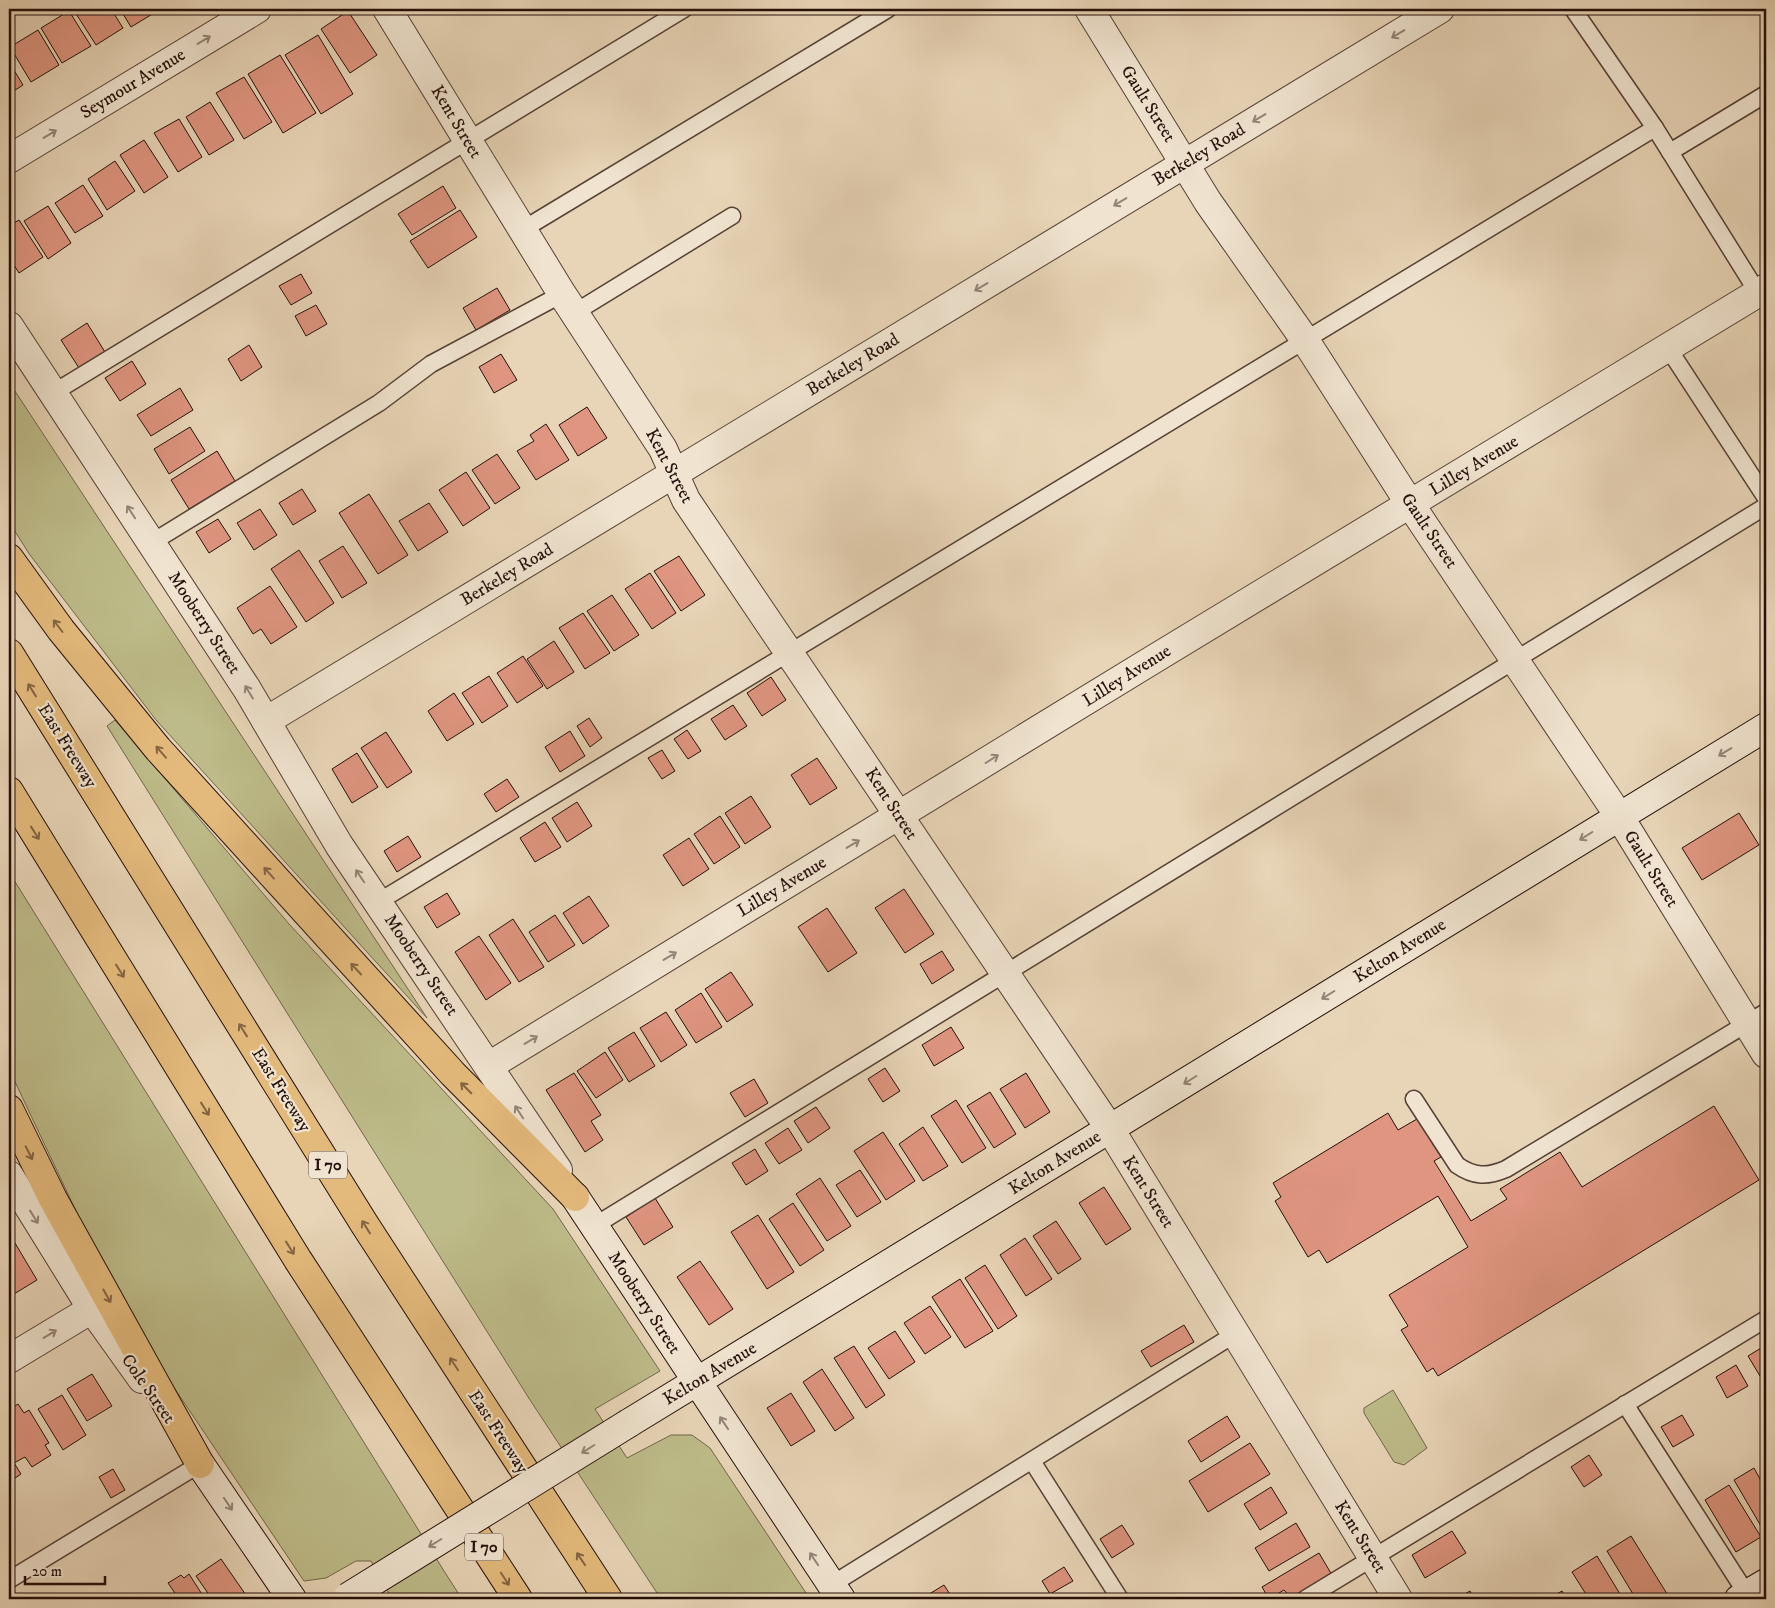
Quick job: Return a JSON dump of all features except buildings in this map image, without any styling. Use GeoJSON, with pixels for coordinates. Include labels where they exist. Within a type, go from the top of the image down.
{"type":"FeatureCollection","features":[{"type":"Feature","properties":{"kind":"highway"},"geometry":{"type":"LineString","coordinates":[[9,558],[61,630],[158,749],[453,1074],[575,1197]]}},
{"type":"Feature","properties":{"kind":"highway","name":"East Freeway"},"geometry":{"type":"LineString","coordinates":[[9,653],[365,1226],[608,1599]]}},
{"type":"Feature","properties":{"kind":"highway","name":"I 70"},"geometry":{"type":"LineString","coordinates":[[9,792],[298,1260],[518,1599]]}},
{"type":"Feature","properties":{"kind":"highway"},"geometry":{"type":"LineString","coordinates":[[9,1109],[53,1200],[200,1464]]}},
{"type":"Feature","properties":{"kind":"street","name":"Seymour Avenue"},"geometry":{"type":"LineString","coordinates":[[9,159],[256,9]]}},
{"type":"Feature","properties":{"kind":"street","name":"Kent Street"},"geometry":{"type":"LineString","coordinates":[[387,9],[568,304],[663,449],[686,500],[1110,1129],[1398,1599]]}},
{"type":"Feature","properties":{"kind":"street","name":"Gault Street"},"geometry":{"type":"LineString","coordinates":[[1089,9],[1184,163],[1305,340],[1410,504],[1619,816],[1757,1018],[1766,1054]]}},
{"type":"Feature","properties":{"kind":"street","name":"Berkeley Road"},"geometry":{"type":"LineString","coordinates":[[266,721],[1440,9]]}},
{"type":"Feature","properties":{"kind":"street","name":"Lilley Avenue"},"geometry":{"type":"LineString","coordinates":[[489,1066],[1762,291]]}},
{"type":"Feature","properties":{"kind":"street","name":"Mooberry Street"},"geometry":{"type":"LineString","coordinates":[[9,326],[247,688],[339,845],[489,1066],[836,1592]]}},
{"type":"Feature","properties":{"kind":"street","name":"Kelton Avenue"},"geometry":{"type":"LineString","coordinates":[[346,1598],[1766,727]]}},
{"type":"Feature","properties":{"kind":"street","name":"Cole Street"},"geometry":{"type":"LineString","coordinates":[[9,1175],[92,1309],[292,1599]]}},
{"type":"Feature","properties":{"kind":"street"},"geometry":{"type":"LineString","coordinates":[[9,1359],[92,1309]]}},
{"type":"Feature","properties":{"kind":"lane"},"geometry":{"type":"LineString","coordinates":[[53,394],[684,9]]}},
{"type":"Feature","properties":{"kind":"lane"},"geometry":{"type":"LineString","coordinates":[[522,230],[888,9]]}},
{"type":"Feature","properties":{"kind":"lane"},"geometry":{"type":"LineString","coordinates":[[1573,9],[1655,128],[1762,291]]}},
{"type":"Feature","properties":{"kind":"lane"},"geometry":{"type":"LineString","coordinates":[[1670,152],[1766,94]]}},
{"type":"Feature","properties":{"kind":"lane"},"geometry":{"type":"LineString","coordinates":[[378,902],[1655,128]]}},
{"type":"Feature","properties":{"kind":"lane"},"geometry":{"type":"LineString","coordinates":[[152,543],[379,403],[431,364],[568,304],[732,216]]}},
{"type":"Feature","properties":{"kind":"lane"},"geometry":{"type":"LineString","coordinates":[[1668,348],[1766,498]]}},
{"type":"Feature","properties":{"kind":"lane"},"geometry":{"type":"LineString","coordinates":[[594,1226],[1766,506]]}},
{"type":"Feature","properties":{"kind":"lane"},"geometry":{"type":"LineString","coordinates":[[1414,1099],[1457,1164],[1467,1172],[1479,1176],[1493,1174],[1523,1159],[1757,1018]]}},
{"type":"Feature","properties":{"kind":"lane"},"geometry":{"type":"LineString","coordinates":[[1305,1599],[1766,1319]]}},
{"type":"Feature","properties":{"kind":"lane"},"geometry":{"type":"LineString","coordinates":[[836,1592],[1032,1461],[1235,1334]]}},
{"type":"Feature","properties":{"kind":"lane"},"geometry":{"type":"LineString","coordinates":[[1625,1404],[1750,1594]]}},
{"type":"Feature","properties":{"kind":"lane"},"geometry":{"type":"LineString","coordinates":[[1032,1461],[1120,1599]]}},
{"type":"Feature","properties":{"kind":"lane"},"geometry":{"type":"LineString","coordinates":[[9,1580],[200,1464]]}},
{"type":"Feature","properties":{"kind":"shaded area"},"geometry":{"type":"Polygon","coordinates":[[[9,382],[427,1018],[156,720],[30,555],[9,522],[9,382]]]}},
{"type":"Feature","properties":{"kind":"shaded area"},"geometry":{"type":"Polygon","coordinates":[[[115,720],[289,924],[553,1209],[660,1371],[595,1409],[627,1458],[671,1435],[692,1435],[710,1448],[810,1599],[661,1599],[530,1400],[107,726],[115,720]]]}},
{"type":"Feature","properties":{"kind":"shaded area"},"geometry":{"type":"Polygon","coordinates":[[[9,872],[462,1599],[392,1599],[371,1561],[356,1561],[326,1578],[304,1581],[138,1334],[84,1228],[9,1069],[9,872]]]}},
{"type":"Feature","properties":{"kind":"shaded area"},"geometry":{"type":"Polygon","coordinates":[[[1393,1390],[1427,1448],[1404,1465],[1394,1462],[1364,1413],[1364,1408],[1393,1390]]]}}]}
